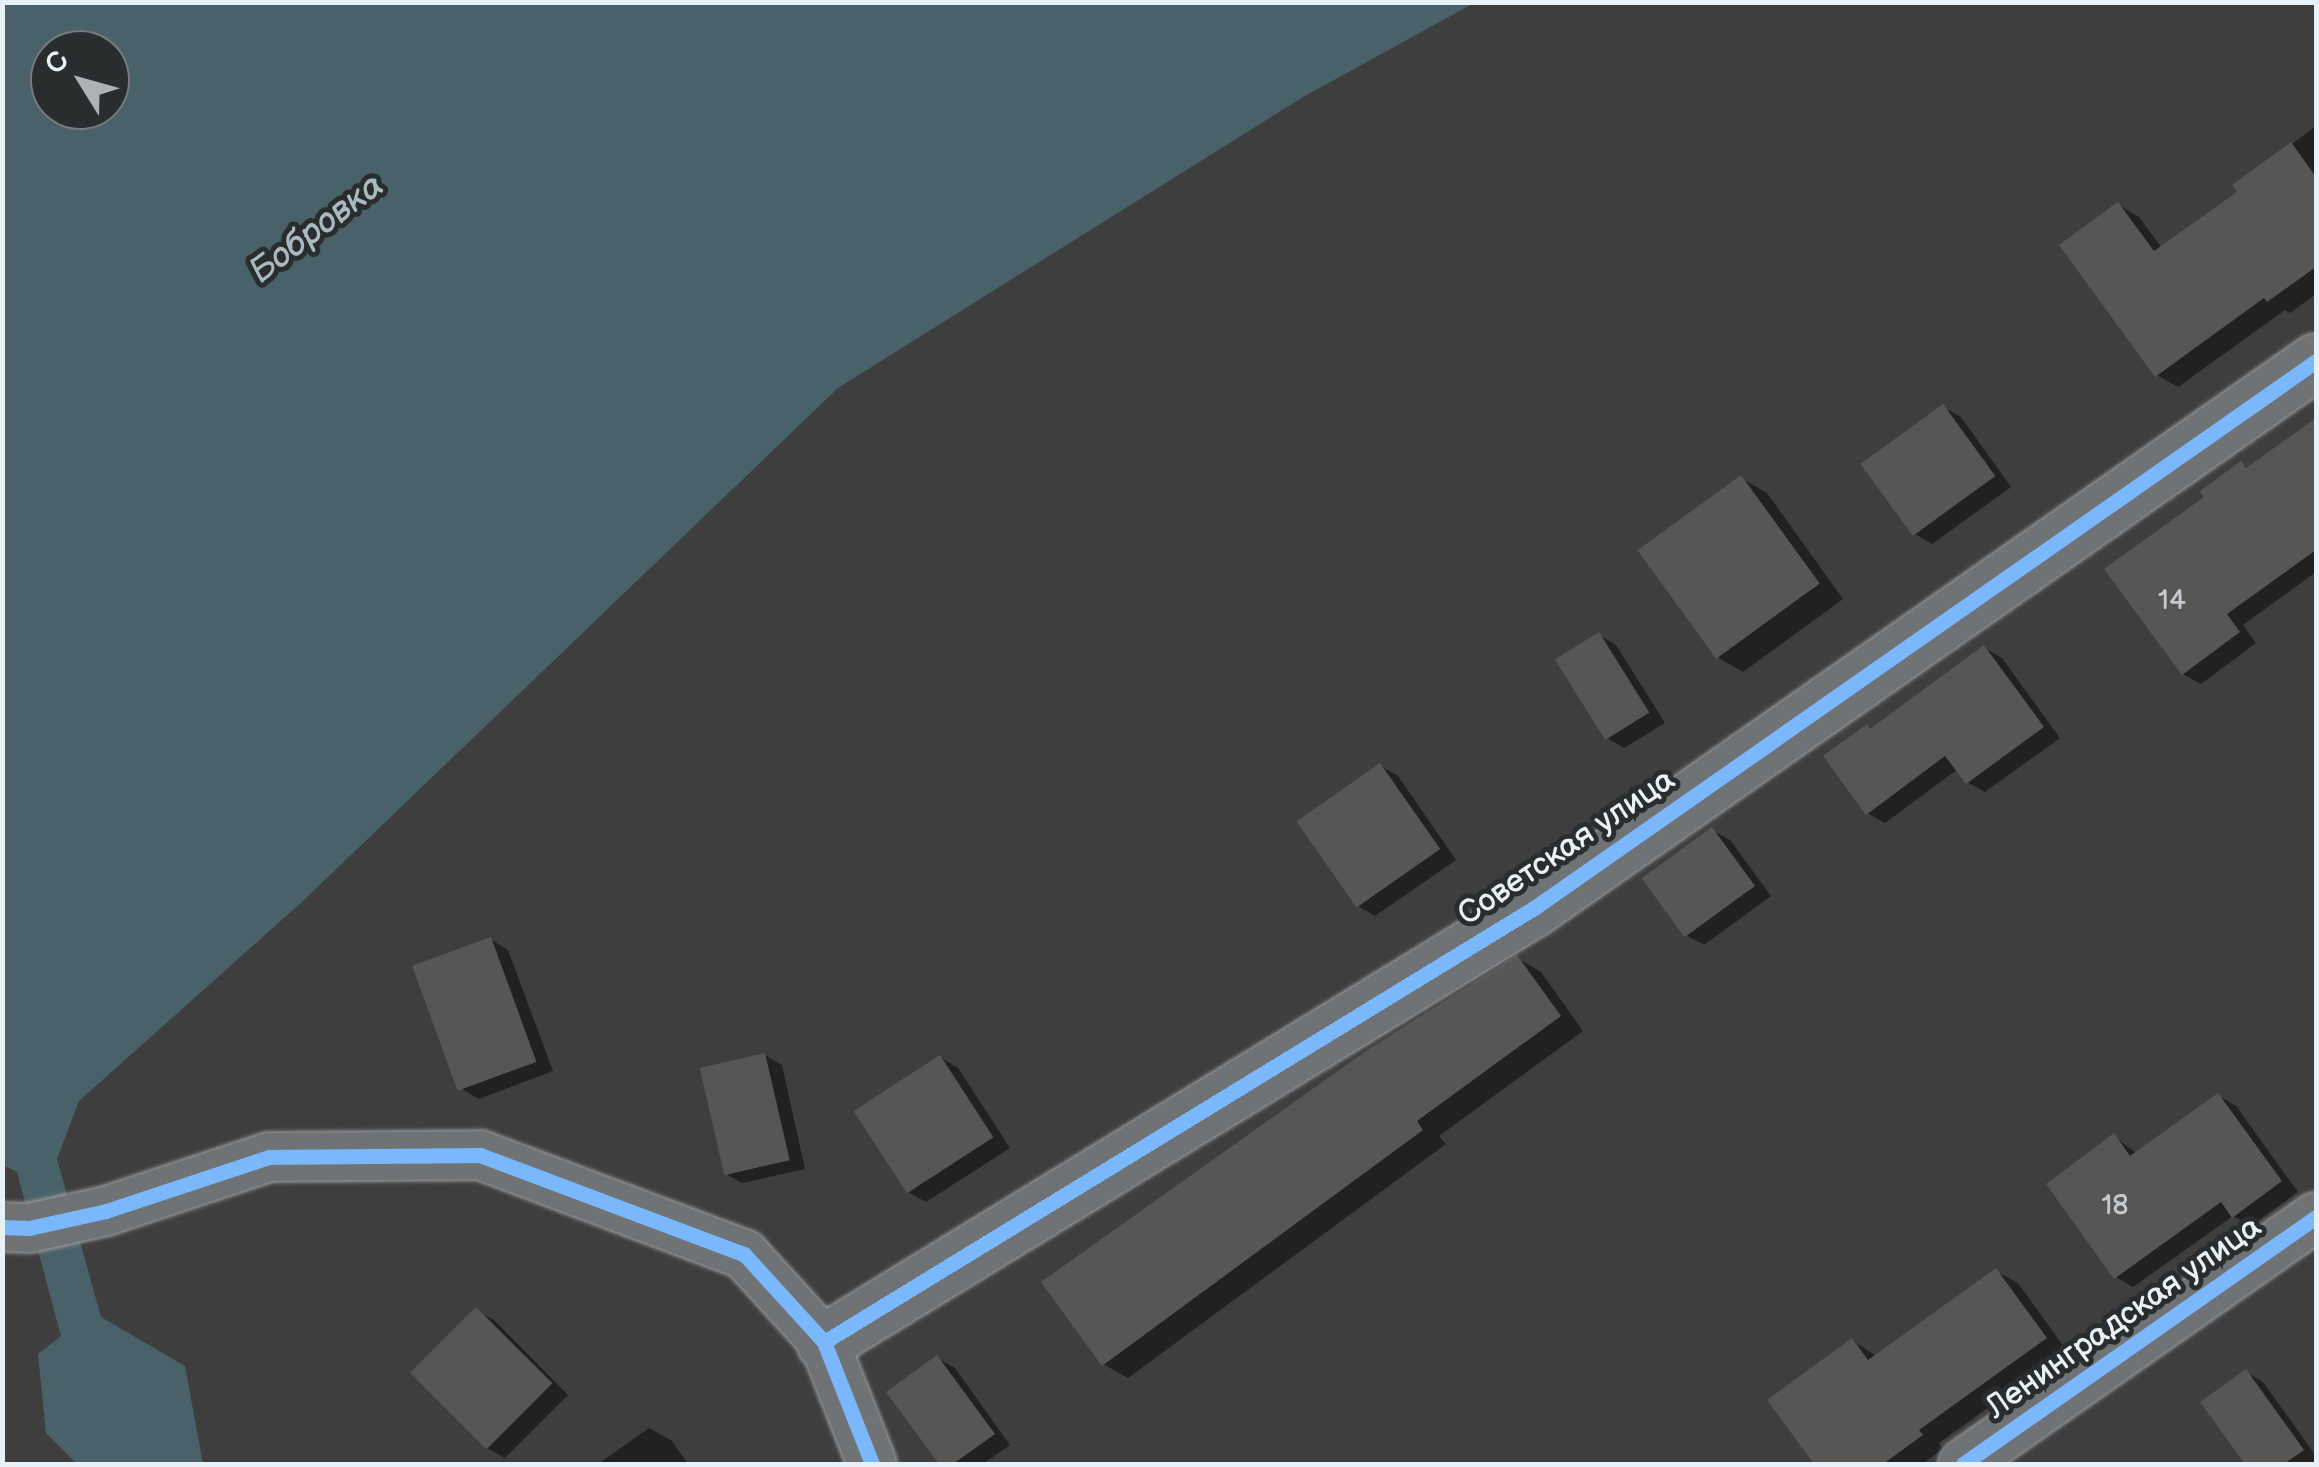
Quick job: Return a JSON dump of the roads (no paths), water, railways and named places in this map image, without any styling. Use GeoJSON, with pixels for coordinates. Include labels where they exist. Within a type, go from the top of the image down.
{"type":"FeatureCollection","features":[{"type":"Feature","properties":{"kind":"street","name":"Советская улица"},"geometry":{"type":"LineString","coordinates":[[824,1342],[1534,908],[2316,361]]}},
{"type":"Feature","properties":{"kind":"street"},"geometry":{"type":"LineString","coordinates":[[16,1227],[87,1216],[270,1157],[480,1155],[744,1254],[824,1342],[872,1464]]}},
{"type":"Feature","properties":{"kind":"street","name":"Ленинградская улица"},"geometry":{"type":"LineString","coordinates":[[1963,1464],[2316,1217]]}},
{"type":"Feature","properties":{"kind":"water","name":"Бобровка"},"geometry":{"type":"Polygon","coordinates":[[[3,3],[1474,3],[1303,97],[838,388],[304,900],[79,1101],[57,1159],[101,1317],[185,1366],[203,1464],[77,1464],[46,1433],[38,1354],[61,1336],[17,1172],[3,1165],[3,3]]]}}]}
